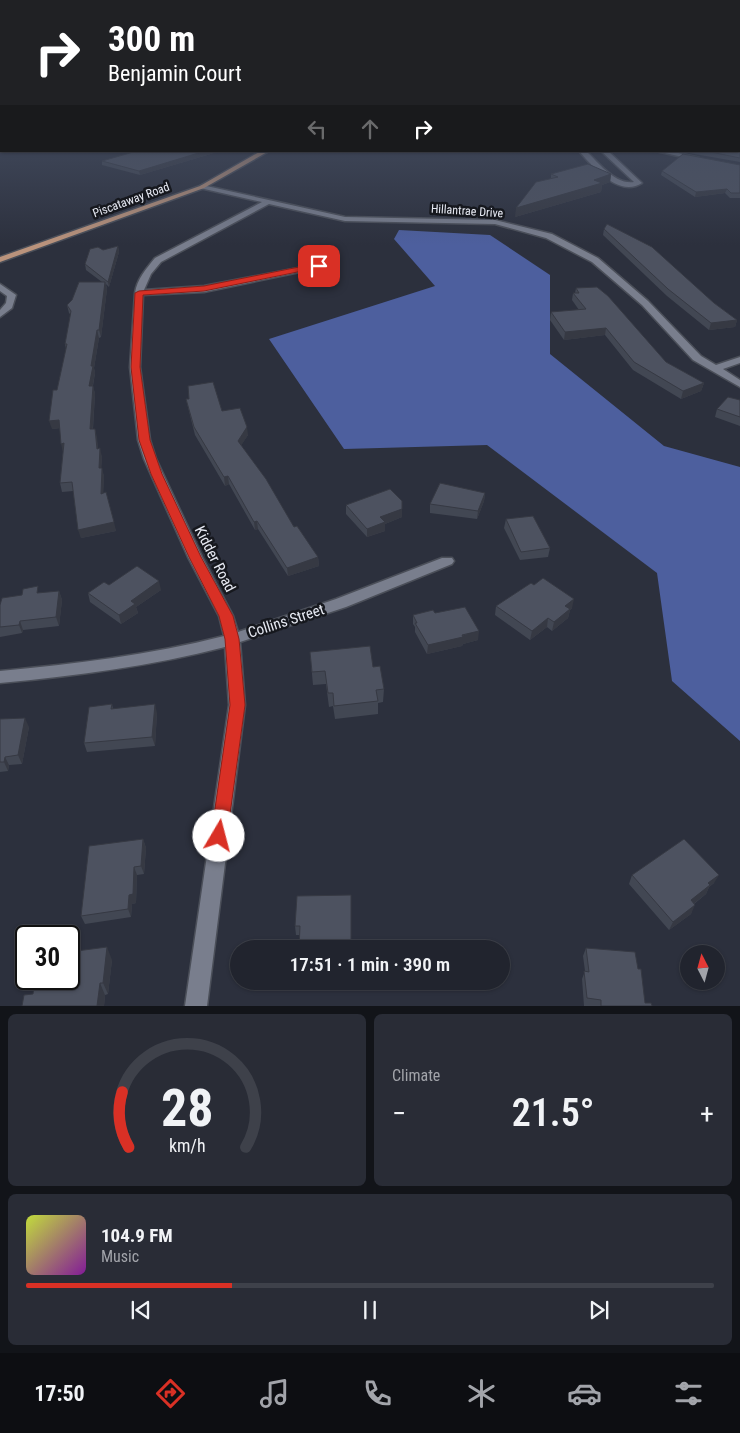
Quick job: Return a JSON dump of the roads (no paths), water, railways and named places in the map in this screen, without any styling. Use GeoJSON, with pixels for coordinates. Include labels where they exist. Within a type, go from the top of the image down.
{"type":"FeatureCollection","features":[{"type":"Feature","properties":{"kind":"main road","name":"Piscataway Road"},"geometry":{"type":"LineString","coordinates":[[0,260],[202,187],[264,152]]}},
{"type":"Feature","properties":{"kind":"street"},"geometry":{"type":"LineString","coordinates":[[583,152],[618,183],[630,185],[639,183],[605,152]]}},
{"type":"Feature","properties":{"kind":"street"},"geometry":{"type":"LineString","coordinates":[[664,152],[704,160]]}},
{"type":"Feature","properties":{"kind":"street","name":"Hillantrae Drive"},"geometry":{"type":"LineString","coordinates":[[202,187],[345,219],[495,222],[549,236],[595,260],[644,303],[696,358],[740,384]]}},
{"type":"Feature","properties":{"kind":"street","name":"Kidder Road"},"geometry":{"type":"LineString","coordinates":[[196,1006],[237,705],[232,639],[226,616],[195,557],[156,474],[144,440],[135,367],[139,293],[147,273],[158,260],[268,202]]}},
{"type":"Feature","properties":{"kind":"street"},"geometry":{"type":"LineString","coordinates":[[139,293],[204,289],[319,266]]}},
{"type":"Feature","properties":{"kind":"street"},"geometry":{"type":"LineString","coordinates":[[0,287],[12,295],[12,300],[9,306],[0,314]]}},
{"type":"Feature","properties":{"kind":"street"},"geometry":{"type":"LineString","coordinates":[[714,369],[740,360]]}},
{"type":"Feature","properties":{"kind":"street","name":"Collins Street"},"geometry":{"type":"LineString","coordinates":[[0,677],[92,666],[174,652],[232,639],[344,602],[447,562]]}}]}
